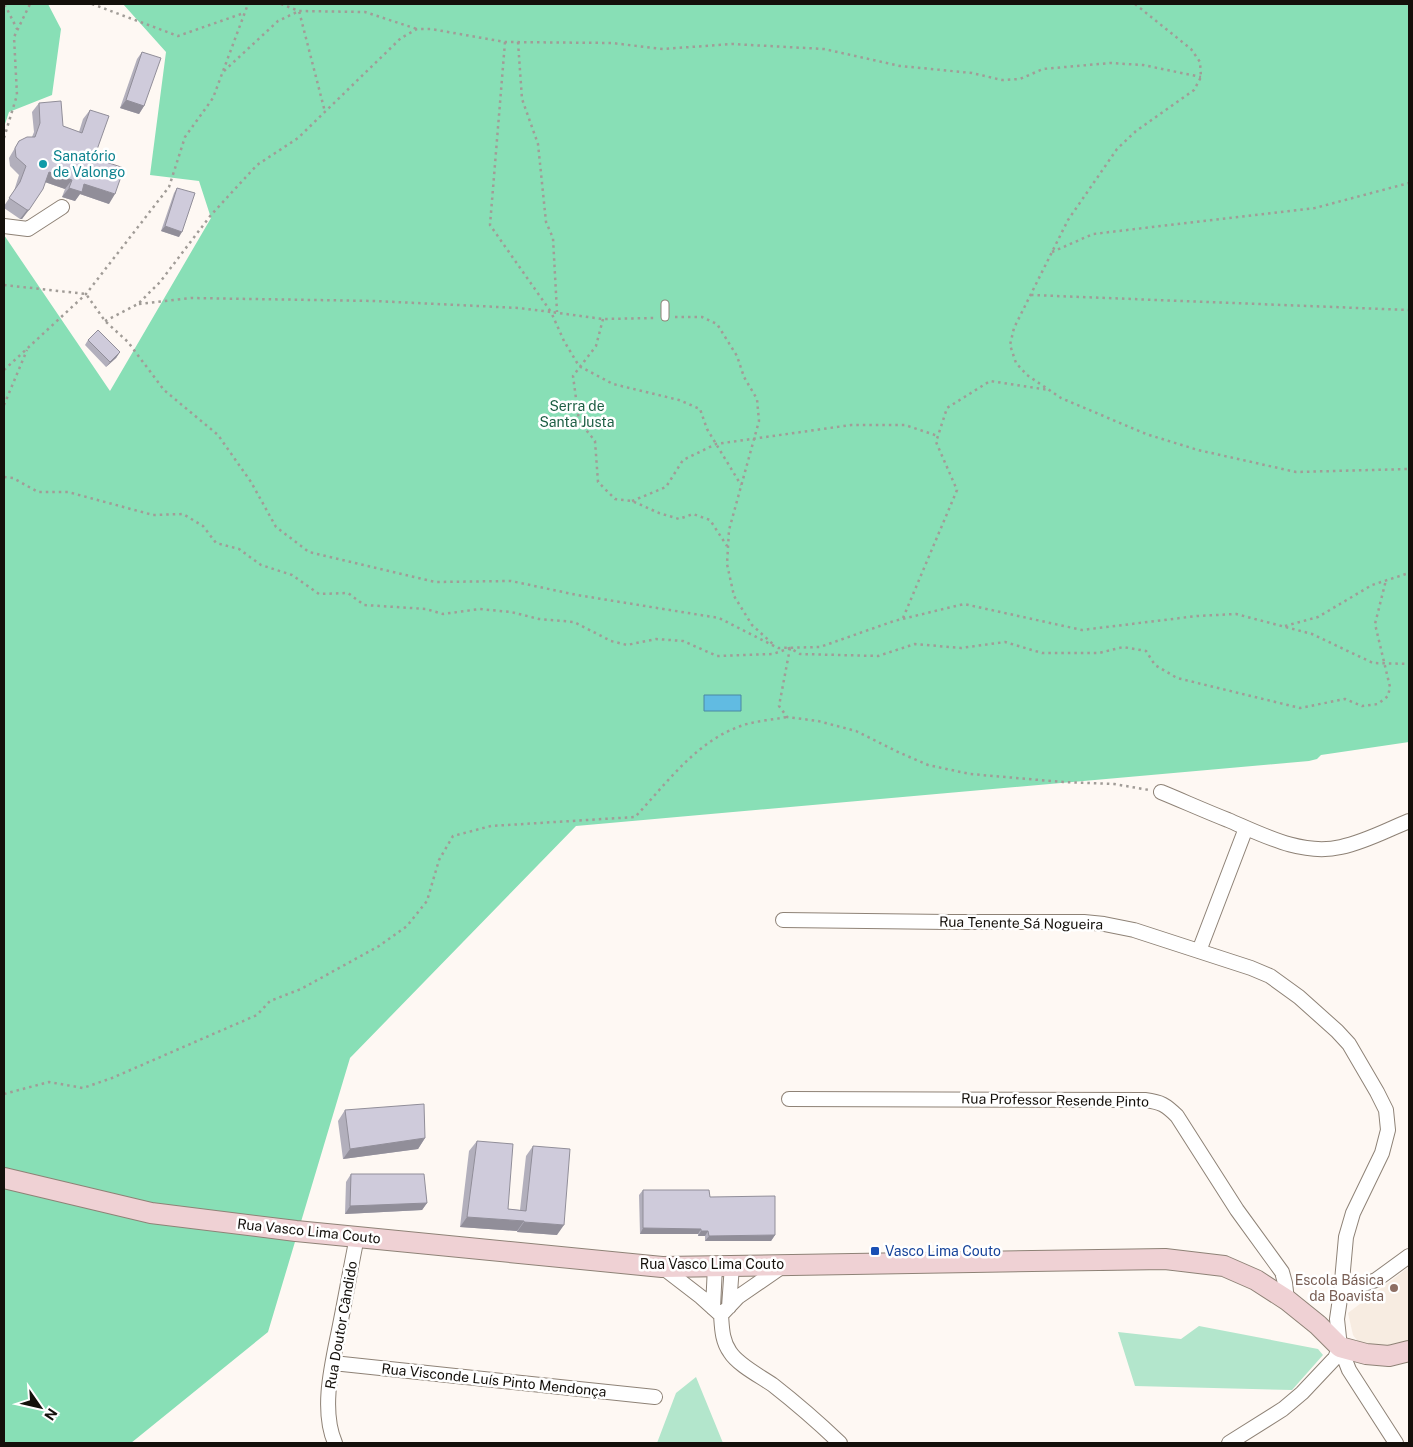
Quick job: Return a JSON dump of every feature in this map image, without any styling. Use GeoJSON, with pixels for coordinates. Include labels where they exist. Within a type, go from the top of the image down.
{"type":"FeatureCollection","features":[{"type":"Feature","properties":{"kind":"street"},"geometry":{"type":"LineString","coordinates":[[4,226],[28,229],[62,207]]}},
{"type":"Feature","properties":{"kind":"street"},"geometry":{"type":"LineString","coordinates":[[1161,792],[1291,845],[1322,849],[1340,848],[1357,843],[1409,821]]}},
{"type":"Feature","properties":{"kind":"street"},"geometry":{"type":"LineString","coordinates":[[1199,951],[1246,828]]}},
{"type":"Feature","properties":{"kind":"street","name":"Rua Tenente Sá Nogueira"},"geometry":{"type":"LineString","coordinates":[[783,920],[1084,922],[1104,924],[1134,930],[1251,968],[1270,976],[1299,997],[1349,1044],[1386,1110],[1388,1130],[1382,1153],[1353,1213],[1346,1237],[1337,1319],[1340,1347],[1349,1370],[1396,1443]]}},
{"type":"Feature","properties":{"kind":"street","name":"Rua Professor Resende Pinto"},"geometry":{"type":"LineString","coordinates":[[790,1099],[1145,1100],[1168,1106],[1177,1116],[1237,1210],[1282,1272],[1287,1300]]}},
{"type":"Feature","properties":{"kind":"street","name":"Rua Vasco Lima Couto"},"geometry":{"type":"LineString","coordinates":[[4,1178],[151,1213],[296,1231],[662,1266],[1165,1259],[1224,1266],[1256,1280],[1287,1300],[1318,1325],[1340,1347]]}},
{"type":"Feature","properties":{"kind":"street","name":"Rua Doutor Cândido"},"geometry":{"type":"LineString","coordinates":[[335,1443],[329,1412],[330,1379],[356,1237]]}},
{"type":"Feature","properties":{"kind":"street"},"geometry":{"type":"LineString","coordinates":[[1256,1280],[1264,1275],[1269,1267],[1269,1256]]}},
{"type":"Feature","properties":{"kind":"street"},"geometry":{"type":"LineString","coordinates":[[1341,1292],[1376,1280],[1409,1256]]}},
{"type":"Feature","properties":{"kind":"street"},"geometry":{"type":"LineString","coordinates":[[724,1265],[721,1310],[723,1338],[730,1354],[772,1384],[840,1443]]}},
{"type":"Feature","properties":{"kind":"street"},"geometry":{"type":"LineString","coordinates":[[721,1310],[784,1265]]}},
{"type":"Feature","properties":{"kind":"street"},"geometry":{"type":"LineString","coordinates":[[662,1266],[721,1310]]}},
{"type":"Feature","properties":{"kind":"street"},"geometry":{"type":"LineString","coordinates":[[1229,1443],[1283,1409],[1336,1358],[1340,1347],[1366,1354],[1388,1356],[1409,1351]]}},
{"type":"Feature","properties":{"kind":"street","name":"Rua Visconde Luís Pinto Mendonça"},"geometry":{"type":"LineString","coordinates":[[333,1363],[655,1397]]}},
{"type":"Feature","properties":{"kind":"lane"},"geometry":{"type":"LineString","coordinates":[[665,304],[665,317]]}},
{"type":"Feature","properties":{"kind":"path"},"geometry":{"type":"LineString","coordinates":[[4,138],[17,94],[14,37],[30,4]]}},
{"type":"Feature","properties":{"kind":"path"},"geometry":{"type":"LineString","coordinates":[[92,4],[178,36],[244,13]]}},
{"type":"Feature","properties":{"kind":"path"},"geometry":{"type":"LineString","coordinates":[[4,370],[86,294],[169,187],[185,137],[213,98],[248,4]]}},
{"type":"Feature","properties":{"kind":"path"},"geometry":{"type":"LineString","coordinates":[[281,4],[299,11],[365,12],[418,30]]}},
{"type":"Feature","properties":{"kind":"path"},"geometry":{"type":"LineString","coordinates":[[1136,4],[1191,49],[1200,62],[1201,77],[1194,90],[1136,131],[1117,149],[1068,220],[1014,328],[1010,345],[1016,363],[1027,375],[1061,398],[1146,434],[1198,450],[1296,472],[1409,469]]}},
{"type":"Feature","properties":{"kind":"path"},"geometry":{"type":"LineString","coordinates":[[4,6],[17,30]]}},
{"type":"Feature","properties":{"kind":"path"},"geometry":{"type":"LineString","coordinates":[[222,73],[278,21],[299,11]]}},
{"type":"Feature","properties":{"kind":"path"},"geometry":{"type":"LineString","coordinates":[[299,11],[325,112]]}},
{"type":"Feature","properties":{"kind":"path"},"geometry":{"type":"LineString","coordinates":[[105,321],[138,304],[160,282],[210,215],[257,165],[298,138],[400,38],[418,30],[431,29],[505,42],[612,43],[663,49],[732,44],[824,50],[900,66],[972,73],[1002,80],[1020,79],[1043,69],[1110,63],[1143,65],[1201,77]]}},
{"type":"Feature","properties":{"kind":"path"},"geometry":{"type":"LineString","coordinates":[[505,42],[490,225],[551,312],[564,341],[579,366],[613,384],[679,400],[700,409],[707,429],[741,486]]}},
{"type":"Feature","properties":{"kind":"path"},"geometry":{"type":"LineString","coordinates":[[518,42],[522,99],[538,144],[546,222],[553,238],[557,312]]}},
{"type":"Feature","properties":{"kind":"path"},"geometry":{"type":"LineString","coordinates":[[1052,252],[1093,234],[1315,208],[1409,183]]}},
{"type":"Feature","properties":{"kind":"path"},"geometry":{"type":"LineString","coordinates":[[4,285],[86,294],[105,321],[128,342],[164,390],[218,435],[251,482],[276,527],[309,552],[435,582],[511,581],[577,595],[719,618],[778,648],[820,647],[902,619],[964,604],[1082,630],[1196,616],[1236,614],[1312,634],[1373,663],[1409,664]]}},
{"type":"Feature","properties":{"kind":"path"},"geometry":{"type":"LineString","coordinates":[[1030,296],[1409,310]]}},
{"type":"Feature","properties":{"kind":"path"},"geometry":{"type":"LineString","coordinates":[[138,304],[191,298],[375,301],[519,308],[602,319],[702,317],[717,324],[737,356],[744,377],[757,398],[759,420],[729,530],[726,564],[734,596],[752,625],[778,648]]}},
{"type":"Feature","properties":{"kind":"path"},"geometry":{"type":"LineString","coordinates":[[602,319],[596,346],[573,376],[579,422],[595,441],[598,482],[615,499],[632,501],[679,519],[693,514],[710,520],[728,547]]}},
{"type":"Feature","properties":{"kind":"path"},"geometry":{"type":"LineString","coordinates":[[4,405],[27,349]]}},
{"type":"Feature","properties":{"kind":"path"},"geometry":{"type":"LineString","coordinates":[[902,619],[957,490],[936,442],[947,408],[990,381],[1050,390]]}},
{"type":"Feature","properties":{"kind":"path"},"geometry":{"type":"LineString","coordinates":[[632,501],[666,487],[683,460],[716,444],[851,425],[905,425],[938,436]]}},
{"type":"Feature","properties":{"kind":"path"},"geometry":{"type":"LineString","coordinates":[[4,476],[14,478],[38,492],[68,492],[153,515],[183,514],[203,526],[216,544],[239,549],[261,565],[292,575],[319,594],[348,593],[364,605],[426,609],[443,614],[480,609],[511,612],[539,619],[574,622],[611,641],[627,645],[656,639],[683,641],[716,656],[773,654],[790,648]]}},
{"type":"Feature","properties":{"kind":"path"},"geometry":{"type":"LineString","coordinates":[[1282,626],[1318,617],[1372,585],[1409,573]]}},
{"type":"Feature","properties":{"kind":"path"},"geometry":{"type":"LineString","coordinates":[[790,648],[800,654],[878,656],[915,644],[961,648],[1004,642],[1042,653],[1099,653],[1123,647],[1146,652],[1155,665],[1177,678],[1300,708],[1345,699],[1362,706],[1378,704],[1388,696],[1390,686],[1375,624],[1386,580]]}},
{"type":"Feature","properties":{"kind":"path"},"geometry":{"type":"LineString","coordinates":[[787,718],[779,706],[790,648]]}},
{"type":"Feature","properties":{"kind":"path"},"geometry":{"type":"LineString","coordinates":[[4,1094],[49,1082],[83,1088],[112,1078],[257,1015],[270,1001],[301,989],[379,946],[408,926],[427,901],[439,860],[453,836],[491,826],[635,817],[689,759],[717,737],[739,726],[787,718],[818,721],[856,731],[928,765],[970,774],[1063,782],[1114,784],[1161,792]]}},
{"type":"Feature","properties":{"kind":"shaded area","name":"Escola Básica da Boavista"},"geometry":{"type":"Polygon","coordinates":[[[1409,1267],[1409,1345],[1385,1348],[1359,1343],[1353,1335],[1348,1313],[1409,1267]]]}},
{"type":"Feature","properties":{"kind":"green space"},"geometry":{"type":"Polygon","coordinates":[[[4,4],[48,4],[61,29],[52,95],[9,112],[4,127],[4,4]]]}},
{"type":"Feature","properties":{"kind":"green space","name":"Serra de Santa Justa"},"geometry":{"type":"Polygon","coordinates":[[[123,4],[1409,4],[1409,742],[1321,755],[1317,759],[1309,761],[576,826],[350,1058],[268,1332],[131,1443],[4,1443],[4,235],[110,391],[211,218],[199,181],[150,175],[166,52],[123,4]]]}},
{"type":"Feature","properties":{"kind":"green space"},"geometry":{"type":"Polygon","coordinates":[[[1199,1326],[1318,1349],[1323,1355],[1292,1390],[1135,1386],[1118,1332],[1181,1339],[1199,1326]]]}},
{"type":"Feature","properties":{"kind":"green space"},"geometry":{"type":"Polygon","coordinates":[[[696,1377],[723,1443],[657,1443],[676,1393],[696,1377]]]}},
{"type":"Feature","properties":{"kind":"water"},"geometry":{"type":"Polygon","coordinates":[[[704,695],[741,695],[741,711],[704,711],[704,695]]]}},
{"type":"Feature","properties":{"kind":"building"},"geometry":{"type":"Polygon","coordinates":[[[142,52],[161,58],[144,106],[126,100],[142,52]]]}},
{"type":"Feature","properties":{"kind":"building"},"geometry":{"type":"Polygon","coordinates":[[[61,101],[63,126],[82,133],[90,110],[109,116],[94,158],[124,168],[115,194],[84,184],[82,192],[69,188],[72,180],[49,172],[43,189],[29,210],[27,210],[9,198],[20,182],[26,166],[16,157],[15,148],[19,141],[27,137],[35,137],[40,123],[39,103],[61,101]]]}},
{"type":"Feature","properties":{"kind":"building"},"geometry":{"type":"Polygon","coordinates":[[[177,188],[195,193],[182,232],[165,226],[177,188]]]}},
{"type":"Feature","properties":{"kind":"building"},"geometry":{"type":"Polygon","coordinates":[[[98,330],[120,352],[110,362],[88,340],[98,330]]]}},
{"type":"Feature","properties":{"kind":"building"},"geometry":{"type":"Polygon","coordinates":[[[424,1104],[425,1138],[350,1149],[345,1110],[424,1104]]]}},
{"type":"Feature","properties":{"kind":"building"},"geometry":{"type":"Polygon","coordinates":[[[477,1141],[513,1144],[508,1209],[526,1211],[533,1146],[570,1149],[564,1225],[467,1217],[477,1141]]]}},
{"type":"Feature","properties":{"kind":"building"},"geometry":{"type":"Polygon","coordinates":[[[351,1174],[424,1174],[427,1203],[350,1206],[351,1174]]]}},
{"type":"Feature","properties":{"kind":"building"},"geometry":{"type":"Polygon","coordinates":[[[643,1190],[709,1190],[710,1197],[775,1196],[775,1235],[709,1236],[708,1231],[701,1231],[701,1229],[643,1228],[643,1190]]]}},
{"type":"Feature","properties":{"kind":"place","name":"Sanatório de Valongo"},"geometry":{"type":"Point","coordinates":[43,164]}},
{"type":"Feature","properties":{"kind":"place","name":"Vasco Lima Couto"},"geometry":{"type":"Point","coordinates":[875,1251]}},
{"type":"Feature","properties":{"kind":"place","name":"Escola Básica da Boavista"},"geometry":{"type":"Point","coordinates":[1394,1288]}}]}
